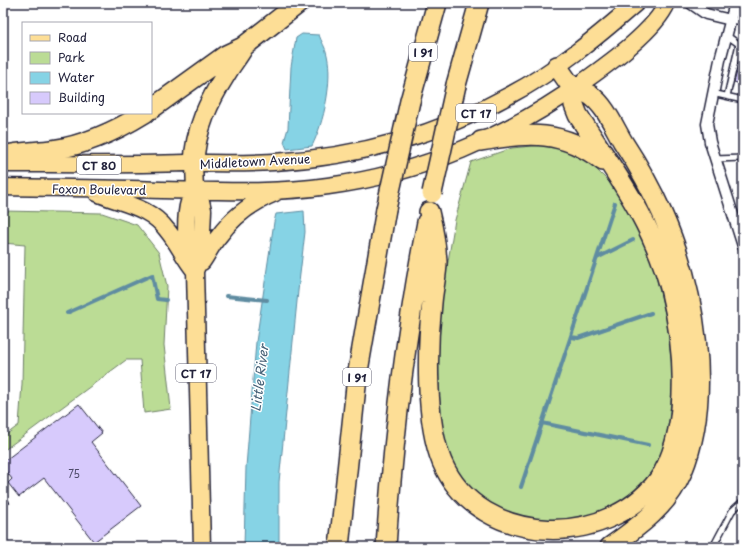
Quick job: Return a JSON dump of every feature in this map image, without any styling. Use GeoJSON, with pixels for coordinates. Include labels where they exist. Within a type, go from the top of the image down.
{"type":"FeatureCollection","features":[{"type":"Feature","properties":{"kind":"highway"},"geometry":{"type":"LineString","coordinates":[[152,108],[226,54],[243,47],[299,3]]}},
{"type":"Feature","properties":{"kind":"highway","name":"I 91"},"geometry":{"type":"LineString","coordinates":[[339,547],[357,376],[386,209],[410,100],[437,3]]}},
{"type":"Feature","properties":{"kind":"highway"},"geometry":{"type":"LineString","coordinates":[[386,547],[400,386],[414,292],[432,193],[456,85],[479,3]]}},
{"type":"Feature","properties":{"kind":"highway"},"geometry":{"type":"LineString","coordinates":[[194,163],[196,141],[204,114],[243,47]]}},
{"type":"Feature","properties":{"kind":"highway"},"geometry":{"type":"LineString","coordinates":[[429,212],[437,264],[430,328],[432,410],[436,444],[446,471],[454,486],[467,501],[498,524],[518,532],[540,537],[565,537],[578,535],[613,523],[632,510],[652,489],[663,473],[670,455],[680,402],[680,349],[667,277],[658,251],[644,219],[618,175],[575,109],[573,89],[557,66]]}},
{"type":"Feature","properties":{"kind":"highway"},"geometry":{"type":"LineString","coordinates":[[573,89],[590,95],[600,106],[641,170],[658,203],[671,235],[683,273],[692,314],[697,356],[698,386],[695,418],[689,451],[679,480],[657,509],[610,547]]}},
{"type":"Feature","properties":{"kind":"highway"},"geometry":{"type":"LineString","coordinates":[[3,156],[51,150],[81,144],[114,131],[143,114]]}},
{"type":"Feature","properties":{"kind":"highway"},"geometry":{"type":"LineString","coordinates":[[481,141],[527,135],[559,138],[574,142],[588,150],[618,175]]}},
{"type":"Feature","properties":{"kind":"main road","name":"Middletown Avenue"},"geometry":{"type":"LineString","coordinates":[[202,547],[195,271],[201,256],[203,212],[201,201],[195,191],[194,163],[292,161],[350,153],[388,144],[435,129],[476,113],[517,92],[557,66],[636,3]]}},
{"type":"Feature","properties":{"kind":"main road","name":"CT 17"},"geometry":{"type":"LineString","coordinates":[[287,190],[329,186],[374,178],[429,161],[481,141],[534,114],[573,89],[636,40],[658,18],[667,3]]}},
{"type":"Feature","properties":{"kind":"main road","name":"Foxon Boulevard"},"geometry":{"type":"LineString","coordinates":[[3,164],[194,163]]}},
{"type":"Feature","properties":{"kind":"main road","name":"Foxon Boulevard"},"geometry":{"type":"LineString","coordinates":[[3,187],[195,191]]}},
{"type":"Feature","properties":{"kind":"main road"},"geometry":{"type":"LineString","coordinates":[[90,188],[105,196],[136,206],[155,218],[168,230],[181,253],[195,271],[204,260],[219,236],[235,218],[262,199],[287,190]]}},
{"type":"Feature","properties":{"kind":"main road","name":"CT 80"},"geometry":{"type":"LineString","coordinates":[[195,191],[287,190]]}},
{"type":"Feature","properties":{"kind":"street"},"geometry":{"type":"LineString","coordinates":[[690,3],[706,14],[731,20]]}},
{"type":"Feature","properties":{"kind":"street"},"geometry":{"type":"LineString","coordinates":[[735,3],[712,93],[707,124],[710,142],[743,246]]}},
{"type":"Feature","properties":{"kind":"lane"},"geometry":{"type":"LineString","coordinates":[[731,20],[743,22]]}},
{"type":"Feature","properties":{"kind":"lane"},"geometry":{"type":"LineString","coordinates":[[726,35],[741,45],[735,74],[727,96]]}},
{"type":"Feature","properties":{"kind":"lane"},"geometry":{"type":"LineString","coordinates":[[712,93],[743,100]]}},
{"type":"Feature","properties":{"kind":"lane"},"geometry":{"type":"LineString","coordinates":[[716,159],[743,158]]}},
{"type":"Feature","properties":{"kind":"lane"},"geometry":{"type":"LineString","coordinates":[[713,547],[732,511],[743,501]]}},
{"type":"Feature","properties":{"kind":"path"},"geometry":{"type":"LineString","coordinates":[[3,487],[10,506]]}},
{"type":"Feature","properties":{"kind":"green space"},"geometry":{"type":"Polygon","coordinates":[[[553,144],[584,157],[613,186],[636,223],[655,271],[667,322],[673,377],[669,422],[662,455],[656,467],[625,504],[548,528],[478,501],[451,465],[442,427],[439,390],[438,340],[442,297],[455,220],[471,162],[512,148],[553,144]]]}},
{"type":"Feature","properties":{"kind":"green space"},"geometry":{"type":"Polygon","coordinates":[[[3,211],[102,213],[137,225],[159,253],[167,286],[164,345],[171,409],[144,413],[140,360],[126,360],[3,451],[3,437],[19,425],[22,384],[25,245],[3,243],[3,211]]]}},
{"type":"Feature","properties":{"kind":"water"},"geometry":{"type":"Polygon","coordinates":[[[302,34],[319,35],[326,50],[329,65],[328,89],[324,114],[312,146],[287,149],[284,142],[288,128],[291,67],[296,38],[302,34]]]}},
{"type":"Feature","properties":{"kind":"water","name":"Little River"},"geometry":{"type":"Polygon","coordinates":[[[304,211],[305,232],[279,482],[279,547],[244,547],[246,467],[256,342],[274,222],[276,214],[304,211]]]}},
{"type":"Feature","properties":{"kind":"building"},"geometry":{"type":"Polygon","coordinates":[[[739,65],[743,66],[743,85],[734,82],[739,65]]]}},
{"type":"Feature","properties":{"kind":"building"},"geometry":{"type":"Polygon","coordinates":[[[79,404],[102,433],[91,442],[141,506],[94,542],[44,478],[19,497],[8,483],[12,479],[3,467],[3,462],[79,404]]]}},
{"type":"Feature","properties":{"kind":"waterway"},"geometry":{"type":"LineString","coordinates":[[521,487],[615,203]]}},
{"type":"Feature","properties":{"kind":"waterway"},"geometry":{"type":"LineString","coordinates":[[597,258],[633,240]]}},
{"type":"Feature","properties":{"kind":"waterway"},"geometry":{"type":"LineString","coordinates":[[67,313],[152,275],[157,299],[166,300]]}},
{"type":"Feature","properties":{"kind":"waterway"},"geometry":{"type":"LineString","coordinates":[[226,296],[267,300]]}},
{"type":"Feature","properties":{"kind":"waterway"},"geometry":{"type":"LineString","coordinates":[[571,337],[578,338],[651,313]]}},
{"type":"Feature","properties":{"kind":"waterway"},"geometry":{"type":"LineString","coordinates":[[542,423],[648,445]]}}]}
